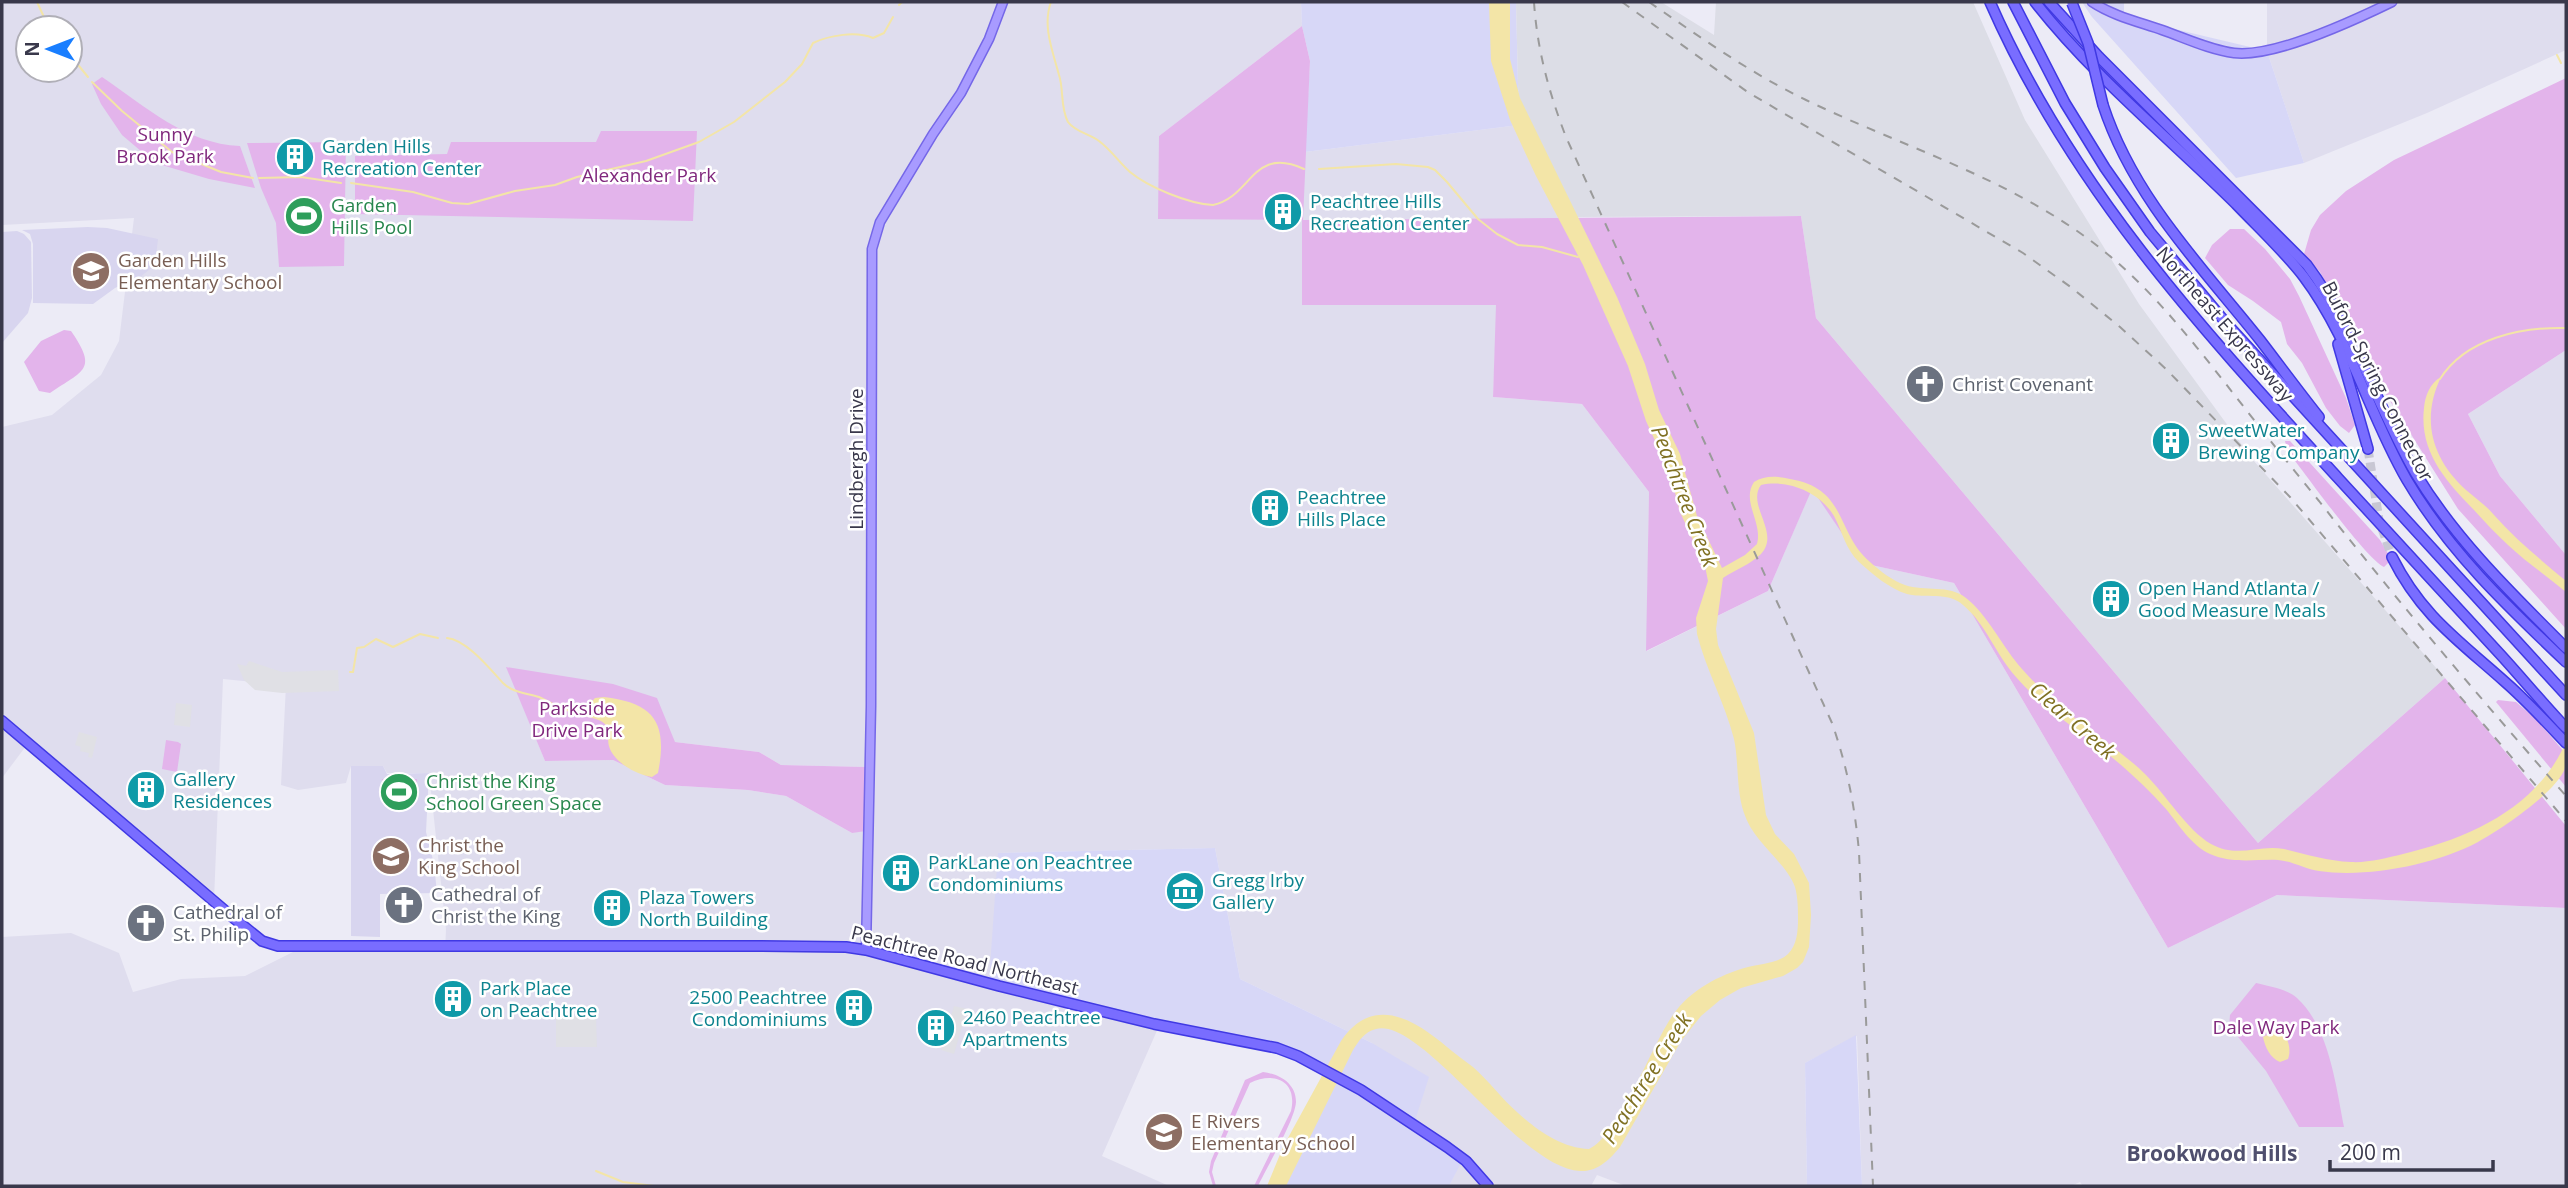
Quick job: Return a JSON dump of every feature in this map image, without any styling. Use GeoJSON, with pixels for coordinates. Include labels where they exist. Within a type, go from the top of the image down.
{"type":"FeatureCollection","features":[{"type":"Feature","properties":{"kind":"highway","name":"Northeast Expressway"},"geometry":{"type":"LineString","coordinates":[[1990,2],[2067,146],[2158,276],[2244,375],[2566,728]]}},
{"type":"Feature","properties":{"kind":"highway","name":"Northeast Expressway"},"geometry":{"type":"LineString","coordinates":[[2013,2],[2078,125],[2150,232],[2227,324],[2566,695]]}},
{"type":"Feature","properties":{"kind":"highway"},"geometry":{"type":"LineString","coordinates":[[2028,2],[2063,42],[2097,73]]}},
{"type":"Feature","properties":{"kind":"highway","name":"Buford-Spring Connector"},"geometry":{"type":"LineString","coordinates":[[2035,2],[2097,73],[2211,179],[2276,244],[2305,278],[2354,366],[2406,478],[2430,516],[2472,571],[2566,662]]}},
{"type":"Feature","properties":{"kind":"highway","name":"Buford-Spring Connector"},"geometry":{"type":"LineString","coordinates":[[2049,2],[2099,57],[2307,265],[2332,302],[2402,448],[2432,498],[2456,532],[2494,575],[2566,648]]}},
{"type":"Feature","properties":{"kind":"highway"},"geometry":{"type":"LineString","coordinates":[[2072,2],[2088,43],[2103,106],[2121,151],[2147,198],[2351,460]]}},
{"type":"Feature","properties":{"kind":"highway"},"geometry":{"type":"LineString","coordinates":[[2331,323],[2368,449]]}},
{"type":"Feature","properties":{"kind":"highway"},"geometry":{"type":"LineString","coordinates":[[2392,557],[2410,589],[2431,617],[2504,681],[2566,743]]}},
{"type":"Feature","properties":{"kind":"highway","name":"Peachtree Road Northeast"},"geometry":{"type":"LineString","coordinates":[[2,721],[262,941],[278,946],[302,947],[759,946],[846,947],[866,950],[1154,1024],[1277,1048],[1320,1067],[1361,1090],[1466,1161],[1488,1186]]}},
{"type":"Feature","properties":{"kind":"main road","name":"Lindbergh Drive"},"geometry":{"type":"LineString","coordinates":[[866,950],[871,706],[872,249],[880,222],[977,63],[1003,2]]}},
{"type":"Feature","properties":{"kind":"main road"},"geometry":{"type":"LineString","coordinates":[[2092,2],[2114,13],[2219,50],[2247,54],[2314,35],[2392,2]]}},
{"type":"Feature","properties":{"kind":"shaded area"},"geometry":{"type":"Polygon","coordinates":[[[2,2],[1301,2],[1302,26],[1159,136],[1302,220],[1305,152],[1519,125],[1573,217],[1302,305],[1497,305],[1493,397],[1582,404],[1649,492],[1647,651],[1768,591],[1812,488],[1862,563],[1954,583],[2168,948],[2277,895],[2566,908],[2566,1186],[2083,1186],[2080,1182],[2071,1186],[1862,1186],[1857,1036],[1805,1063],[1807,1186],[1626,1186],[1597,1175],[1591,1186],[1449,1186],[1460,1163],[1413,1127],[1372,1043],[1240,979],[1215,848],[998,853],[1159,1026],[1102,1156],[1169,1186],[2,1186],[2,937],[71,933],[119,953],[133,992],[181,979],[245,976],[299,949],[445,951],[446,929],[429,773],[387,773],[383,766],[351,766],[346,783],[298,790],[281,785],[286,685],[223,679],[214,900],[26,746],[2,778],[2,427],[52,415],[101,375],[119,341],[134,218],[2,225],[2,2]],[[507,667],[545,761],[613,760],[665,785],[748,790],[786,796],[852,833],[865,767],[781,765],[759,752],[675,742],[507,667]]]}},
{"type":"Feature","properties":{"kind":"shaded area"},"geometry":{"type":"Polygon","coordinates":[[[1301,2],[1516,2],[1519,125],[1305,152],[1310,61],[1302,26],[1301,2]]]}},
{"type":"Feature","properties":{"kind":"shaded area"},"geometry":{"type":"Polygon","coordinates":[[[1516,2],[1661,2],[1714,35],[1716,2],[1973,2],[2025,120],[2139,304],[2253,460],[2445,678],[2258,843],[1816,318],[1801,216],[1573,217],[1519,125],[1516,2]]]}},
{"type":"Feature","properties":{"kind":"shaded area"},"geometry":{"type":"Polygon","coordinates":[[[2082,2],[2124,2],[2124,17],[2267,51],[2304,163],[2236,178],[2092,17],[2082,2]]]}},
{"type":"Feature","properties":{"kind":"shaded area"},"geometry":{"type":"Polygon","coordinates":[[[2267,2],[2566,2],[2566,50],[2427,113],[2304,163],[2267,51],[2267,2]]]}},
{"type":"Feature","properties":{"kind":"shaded area","name":"Garden Hills Elementary School"},"geometry":{"type":"Polygon","coordinates":[[[107,228],[158,239],[155,265],[140,277],[115,288],[93,304],[33,303],[33,244],[30,234],[22,230],[107,228]]]}},
{"type":"Feature","properties":{"kind":"shaded area"},"geometry":{"type":"Polygon","coordinates":[[[17,231],[31,242],[32,298],[28,313],[2,343],[2,232],[17,231]]]}},
{"type":"Feature","properties":{"kind":"shaded area"},"geometry":{"type":"Polygon","coordinates":[[[2566,350],[2566,555],[2500,476],[2468,414],[2566,350]]]}},
{"type":"Feature","properties":{"kind":"shaded area"},"geometry":{"type":"Polygon","coordinates":[[[249,661],[282,672],[338,670],[339,691],[282,693],[255,690],[244,680],[237,664],[246,666],[249,661]]]}},
{"type":"Feature","properties":{"kind":"shaded area"},"geometry":{"type":"Polygon","coordinates":[[[176,703],[192,705],[190,727],[174,725],[176,703]]]}},
{"type":"Feature","properties":{"kind":"shaded area"},"geometry":{"type":"Polygon","coordinates":[[[79,732],[97,737],[92,758],[88,757],[89,753],[80,751],[81,747],[75,745],[79,732]]]}},
{"type":"Feature","properties":{"kind":"shaded area","name":"Christ the King School"},"geometry":{"type":"Polygon","coordinates":[[[351,766],[383,766],[387,774],[429,773],[426,832],[434,864],[437,893],[380,894],[380,937],[351,936],[351,766]]]}},
{"type":"Feature","properties":{"kind":"shaded area"},"geometry":{"type":"Polygon","coordinates":[[[1215,848],[1240,979],[1372,1043],[1429,1077],[1413,1127],[1461,1163],[1449,1186],[1283,1186],[1336,1079],[1312,1064],[1241,1043],[989,981],[998,853],[1215,848]]]}},
{"type":"Feature","properties":{"kind":"shaded area"},"geometry":{"type":"Polygon","coordinates":[[[954,1006],[967,1009],[954,1054],[941,1050],[954,1006]]]}},
{"type":"Feature","properties":{"kind":"shaded area"},"geometry":{"type":"Polygon","coordinates":[[[596,1016],[597,1047],[556,1047],[556,1017],[596,1016]]]}},
{"type":"Feature","properties":{"kind":"shaded area"},"geometry":{"type":"Polygon","coordinates":[[[1856,1035],[1862,1186],[1807,1186],[1805,1063],[1856,1035]]]}},
{"type":"Feature","properties":{"kind":"green space"},"geometry":{"type":"Polygon","coordinates":[[[1302,26],[1310,61],[1303,220],[1801,216],[1816,318],[2258,843],[2445,678],[2566,826],[2566,908],[2277,895],[2168,948],[1954,583],[1862,563],[1812,489],[1768,591],[1646,651],[1649,492],[1582,404],[1493,397],[1496,305],[1302,305],[1302,220],[1158,219],[1159,136],[1302,26]]]}},
{"type":"Feature","properties":{"kind":"green space","name":"Sunny Brook Park"},"geometry":{"type":"Polygon","coordinates":[[[102,77],[184,131],[220,144],[240,146],[255,188],[209,179],[155,163],[122,135],[101,104],[92,84],[102,77]]]}},
{"type":"Feature","properties":{"kind":"green space"},"geometry":{"type":"Polygon","coordinates":[[[2566,78],[2566,350],[2468,414],[2500,476],[2566,555],[2566,629],[2458,509],[2380,385],[2320,272],[2304,254],[2311,230],[2320,215],[2346,191],[2394,160],[2566,78]]]}},
{"type":"Feature","properties":{"kind":"green space","name":"Alexander Park"},"geometry":{"type":"Polygon","coordinates":[[[601,131],[697,131],[693,221],[355,214],[355,156],[447,154],[451,142],[596,142],[601,131]]]}},
{"type":"Feature","properties":{"kind":"green space"},"geometry":{"type":"Polygon","coordinates":[[[346,142],[344,266],[279,267],[276,223],[261,188],[247,143],[346,142]]]}},
{"type":"Feature","properties":{"kind":"green space"},"geometry":{"type":"Polygon","coordinates":[[[2230,229],[2244,229],[2290,279],[2346,398],[2355,425],[2349,433],[2326,408],[2302,363],[2287,344],[2281,322],[2228,285],[2205,258],[2212,245],[2230,229]]]}},
{"type":"Feature","properties":{"kind":"green space"},"geometry":{"type":"Polygon","coordinates":[[[64,330],[71,331],[84,354],[83,368],[79,374],[50,393],[39,391],[24,362],[41,341],[64,330]]]}},
{"type":"Feature","properties":{"kind":"green space"},"geometry":{"type":"Polygon","coordinates":[[[2285,441],[2290,441],[2380,540],[2389,555],[2389,562],[2384,567],[2364,549],[2335,514],[2287,450],[2285,441]]]}},
{"type":"Feature","properties":{"kind":"green space","name":"Parkside Drive Park"},"geometry":{"type":"Polygon","coordinates":[[[506,667],[613,684],[657,698],[675,742],[759,752],[781,765],[866,767],[866,831],[852,833],[786,796],[748,790],[665,785],[613,760],[545,761],[506,667]]]}},
{"type":"Feature","properties":{"kind":"green space"},"geometry":{"type":"Polygon","coordinates":[[[2496,702],[2516,702],[2536,719],[2566,754],[2566,787],[2496,702]]]}},
{"type":"Feature","properties":{"kind":"green space"},"geometry":{"type":"Polygon","coordinates":[[[166,740],[181,744],[177,772],[162,769],[166,740]]]}},
{"type":"Feature","properties":{"kind":"green space","name":"Christ the King School Green Space"},"geometry":{"type":"Polygon","coordinates":[[[382,779],[417,779],[416,804],[382,804],[382,779]]]}},
{"type":"Feature","properties":{"kind":"green space","name":"Dale Way Park"},"geometry":{"type":"Polygon","coordinates":[[[2256,983],[2288,992],[2308,1010],[2330,1058],[2344,1127],[2299,1127],[2266,1071],[2229,1026],[2230,1015],[2256,983]]]}},
{"type":"Feature","properties":{"kind":"green space"},"geometry":{"type":"Polygon","coordinates":[[[1263,1072],[1286,1081],[1295,1095],[1294,1110],[1286,1131],[1258,1186],[1254,1186],[1291,1111],[1292,1101],[1291,1092],[1282,1081],[1268,1078],[1250,1083],[1214,1163],[1212,1172],[1216,1186],[1213,1186],[1209,1172],[1211,1161],[1245,1080],[1263,1072]]]}},
{"type":"Feature","properties":{"kind":"water"},"geometry":{"type":"Polygon","coordinates":[[[1489,2],[1510,2],[1510,59],[1520,98],[1617,297],[1645,364],[1659,410],[1680,454],[1697,516],[1722,568],[1745,555],[1757,544],[1757,528],[1750,497],[1754,482],[1762,478],[1776,477],[1809,484],[1832,502],[1859,550],[1882,572],[1905,585],[1952,591],[1974,605],[2015,661],[2041,689],[2138,767],[2202,838],[2221,848],[2239,851],[2275,848],[2351,862],[2384,859],[2453,839],[2499,817],[2538,785],[2566,742],[2566,765],[2560,778],[2527,810],[2478,842],[2442,857],[2400,868],[2338,873],[2314,870],[2283,861],[2218,857],[2197,845],[2131,774],[2026,688],[2009,668],[1978,621],[1963,605],[1950,598],[1907,594],[1888,585],[1855,557],[1847,546],[1834,516],[1820,500],[1792,486],[1761,485],[1757,501],[1766,528],[1766,546],[1757,558],[1723,578],[1716,629],[1718,645],[1754,733],[1766,815],[1775,834],[1794,854],[1809,883],[1809,947],[1803,962],[1783,976],[1741,988],[1720,1000],[1701,1016],[1681,1041],[1620,1147],[1598,1167],[1580,1171],[1556,1164],[1501,1122],[1419,1046],[1395,1032],[1376,1029],[1365,1034],[1353,1050],[1286,1186],[1267,1186],[1283,1147],[1341,1041],[1353,1027],[1366,1018],[1394,1016],[1421,1028],[1473,1067],[1512,1108],[1534,1126],[1560,1142],[1589,1149],[1612,1127],[1680,1006],[1716,979],[1784,957],[1793,946],[1798,928],[1797,899],[1791,878],[1754,833],[1744,813],[1734,739],[1697,634],[1696,618],[1708,581],[1705,566],[1680,512],[1670,473],[1646,421],[1628,366],[1583,265],[1510,120],[1491,61],[1489,2]]]}},
{"type":"Feature","properties":{"kind":"water","name":"Garden Hills Pool"},"geometry":{"type":"Polygon","coordinates":[[[317,209],[317,229],[306,229],[305,222],[291,222],[291,210],[317,209]]]}},
{"type":"Feature","properties":{"kind":"water"},"geometry":{"type":"Polygon","coordinates":[[[2441,377],[2435,393],[2431,423],[2437,451],[2445,465],[2466,490],[2566,581],[2566,592],[2499,537],[2454,488],[2437,465],[2426,438],[2424,408],[2429,390],[2441,377]]]}},
{"type":"Feature","properties":{"kind":"water"},"geometry":{"type":"Polygon","coordinates":[[[604,697],[635,704],[654,718],[661,740],[661,755],[658,773],[652,777],[633,771],[615,757],[609,746],[607,727],[603,722],[565,710],[566,706],[585,709],[595,698],[604,697]]]}},
{"type":"Feature","properties":{"kind":"water"},"geometry":{"type":"Polygon","coordinates":[[[2281,1028],[2289,1051],[2288,1059],[2280,1062],[2268,1052],[2263,1037],[2281,1028]]]}},
{"type":"Feature","properties":{"kind":"waterway"},"geometry":{"type":"LineString","coordinates":[[37,2],[43,14]]}},
{"type":"Feature","properties":{"kind":"waterway"},"geometry":{"type":"LineString","coordinates":[[899,5],[902,2]]}},
{"type":"Feature","properties":{"kind":"waterway"},"geometry":{"type":"LineString","coordinates":[[1051,2],[1048,30],[1068,122],[1099,141],[1138,178],[1181,198],[1213,205],[1226,200],[1254,175],[1273,163],[1287,163],[1304,169]]}},
{"type":"Feature","properties":{"kind":"waterway"},"geometry":{"type":"LineString","coordinates":[[351,183],[468,204],[646,161],[699,142],[734,122],[785,82],[802,64],[813,43],[843,35],[873,38],[884,33],[893,17]]}},
{"type":"Feature","properties":{"kind":"waterway"},"geometry":{"type":"LineString","coordinates":[[2557,55],[2561,63]]}},
{"type":"Feature","properties":{"kind":"waterway"},"geometry":{"type":"LineString","coordinates":[[84,72],[88,77]]}},
{"type":"Feature","properties":{"kind":"waterway"},"geometry":{"type":"LineString","coordinates":[[92,82],[172,152],[221,172],[253,178]]}},
{"type":"Feature","properties":{"kind":"waterway"},"geometry":{"type":"LineString","coordinates":[[1319,169],[1396,164],[1428,167],[1435,170],[1478,219],[1497,234],[1518,245],[1542,247],[1578,257]]}},
{"type":"Feature","properties":{"kind":"waterway"},"geometry":{"type":"LineString","coordinates":[[259,178],[301,177],[341,183]]}},
{"type":"Feature","properties":{"kind":"waterway"},"geometry":{"type":"LineString","coordinates":[[2440,379],[2464,354],[2496,338],[2531,330],[2566,328]]}},
{"type":"Feature","properties":{"kind":"waterway"},"geometry":{"type":"LineString","coordinates":[[350,672],[353,672],[357,648],[376,639],[393,647],[420,634],[438,638]]}},
{"type":"Feature","properties":{"kind":"waterway"},"geometry":{"type":"LineString","coordinates":[[447,638],[470,649],[511,689],[565,708]]}},
{"type":"Feature","properties":{"kind":"waterway"},"geometry":{"type":"LineString","coordinates":[[596,1171],[623,1182],[654,1186]]}},
{"type":"Feature","properties":{"kind":"tunnel"},"geometry":{"type":"LineString","coordinates":[[2368,449],[2379,520],[2392,557]]}},
{"type":"Feature","properties":{"kind":"railway"},"geometry":{"type":"LineString","coordinates":[[1534,2],[1545,71],[1566,137],[1832,723],[1842,755],[1853,803],[1859,852],[1873,1186]]}},
{"type":"Feature","properties":{"kind":"railway"},"geometry":{"type":"LineString","coordinates":[[1622,2],[1749,93],[2023,253],[2120,327],[2166,369],[2290,497],[2566,821]]}},
{"type":"Feature","properties":{"kind":"railway"},"geometry":{"type":"LineString","coordinates":[[1649,2],[1765,78],[1806,100],[1995,184],[2066,224],[2117,262],[2150,293],[2180,327],[2349,539],[2566,796]]}},
{"type":"Feature","properties":{"kind":"place","name":"Garden Hills Recreation Center"},"geometry":{"type":"Point","coordinates":[295,157]}},
{"type":"Feature","properties":{"kind":"place","name":"Peachtree Hills Recreation Center"},"geometry":{"type":"Point","coordinates":[1283,212]}},
{"type":"Feature","properties":{"kind":"place","name":"Garden Hills Pool"},"geometry":{"type":"Point","coordinates":[304,216]}},
{"type":"Feature","properties":{"kind":"place","name":"Garden Hills Elementary School"},"geometry":{"type":"Point","coordinates":[91,271]}},
{"type":"Feature","properties":{"kind":"place","name":"Christ Covenant"},"geometry":{"type":"Point","coordinates":[1925,384]}},
{"type":"Feature","properties":{"kind":"place","name":"SweetWater Brewing Company"},"geometry":{"type":"Point","coordinates":[2171,441]}},
{"type":"Feature","properties":{"kind":"place","name":"Peachtree Hills Place"},"geometry":{"type":"Point","coordinates":[1270,508]}},
{"type":"Feature","properties":{"kind":"place","name":"Open Hand Atlanta / Good Measure Meals"},"geometry":{"type":"Point","coordinates":[2111,599]}},
{"type":"Feature","properties":{"kind":"place","name":"Gallery Residences"},"geometry":{"type":"Point","coordinates":[146,790]}},
{"type":"Feature","properties":{"kind":"place","name":"Christ the King School Green Space"},"geometry":{"type":"Point","coordinates":[399,792]}},
{"type":"Feature","properties":{"kind":"place","name":"Christ the King School"},"geometry":{"type":"Point","coordinates":[391,856]}},
{"type":"Feature","properties":{"kind":"place","name":"ParkLane on Peachtree Condominiums"},"geometry":{"type":"Point","coordinates":[901,873]}},
{"type":"Feature","properties":{"kind":"place","name":"Gregg Irby Gallery"},"geometry":{"type":"Point","coordinates":[1185,891]}},
{"type":"Feature","properties":{"kind":"place","name":"Cathedral of Christ the King"},"geometry":{"type":"Point","coordinates":[404,905]}},
{"type":"Feature","properties":{"kind":"place","name":"Plaza Towers North Building"},"geometry":{"type":"Point","coordinates":[612,908]}},
{"type":"Feature","properties":{"kind":"place","name":"Cathedral of St. Philip"},"geometry":{"type":"Point","coordinates":[146,923]}},
{"type":"Feature","properties":{"kind":"place","name":"Park Place on Peachtree"},"geometry":{"type":"Point","coordinates":[453,999]}},
{"type":"Feature","properties":{"kind":"place","name":"2500 Peachtree Condominiums"},"geometry":{"type":"Point","coordinates":[854,1008]}},
{"type":"Feature","properties":{"kind":"place","name":"2460 Peachtree Apartments"},"geometry":{"type":"Point","coordinates":[936,1028]}},
{"type":"Feature","properties":{"kind":"place","name":"E Rivers Elementary School"},"geometry":{"type":"Point","coordinates":[1164,1132]}},
{"type":"Feature","properties":{"kind":"district","name":"Brookwood Hills"},"geometry":{"type":"Point","coordinates":[2212,1153]}},
{"type":"Feature","properties":{"kind":"water label","name":"Peachtree Creek"},"geometry":{"type":"Point","coordinates":[1685,496]}},
{"type":"Feature","properties":{"kind":"water label","name":"Clear Creek"},"geometry":{"type":"Point","coordinates":[2073,720]}},
{"type":"Feature","properties":{"kind":"water label","name":"Peachtree Creek"},"geometry":{"type":"Point","coordinates":[1646,1078]}}]}
